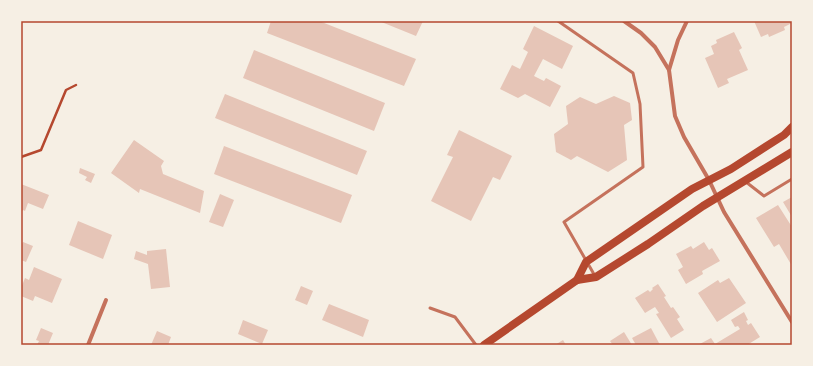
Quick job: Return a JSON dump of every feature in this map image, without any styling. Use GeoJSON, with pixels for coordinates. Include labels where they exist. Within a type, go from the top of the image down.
{"type":"FeatureCollection","features":[{"type":"Feature","properties":{"kind":"main road"},"geometry":{"type":"LineString","coordinates":[[577,280],[586,262],[692,189],[731,169],[784,135],[792,127]]}},
{"type":"Feature","properties":{"kind":"main road"},"geometry":{"type":"LineString","coordinates":[[484,345],[577,280],[596,277],[718,197],[792,152]]}},
{"type":"Feature","properties":{"kind":"street"},"geometry":{"type":"LineString","coordinates":[[624,21],[641,33],[655,48],[669,70]]}},
{"type":"Feature","properties":{"kind":"street"},"geometry":{"type":"LineString","coordinates":[[687,21],[678,40],[669,70],[675,116],[684,137],[709,180],[724,212],[792,322]]}},
{"type":"Feature","properties":{"kind":"street"},"geometry":{"type":"LineString","coordinates":[[88,345],[106,300]]}},
{"type":"Feature","properties":{"kind":"lane"},"geometry":{"type":"LineString","coordinates":[[558,21],[633,73],[640,104],[643,167],[564,222],[596,277]]}},
{"type":"Feature","properties":{"kind":"lane"},"geometry":{"type":"LineString","coordinates":[[745,181],[764,196],[792,179]]}},
{"type":"Feature","properties":{"kind":"lane"},"geometry":{"type":"LineString","coordinates":[[430,308],[455,317],[476,345]]}},
{"type":"Feature","properties":{"kind":"path"},"geometry":{"type":"LineString","coordinates":[[21,157],[41,150],[66,90],[76,85]]}},
{"type":"Feature","properties":{"kind":"building"},"geometry":{"type":"Polygon","coordinates":[[[271,21],[319,21],[416,59],[404,86],[267,33],[271,21]]]}},
{"type":"Feature","properties":{"kind":"building"},"geometry":{"type":"Polygon","coordinates":[[[379,21],[423,21],[416,36],[379,21]]]}},
{"type":"Feature","properties":{"kind":"building"},"geometry":{"type":"Polygon","coordinates":[[[754,21],[792,21],[792,23],[784,27],[785,30],[769,37],[768,34],[761,37],[754,21]]]}},
{"type":"Feature","properties":{"kind":"building"},"geometry":{"type":"Polygon","coordinates":[[[534,26],[573,46],[562,69],[543,59],[534,76],[544,81],[546,78],[561,86],[550,107],[525,94],[518,98],[500,89],[512,65],[520,69],[528,52],[523,49],[534,26]]]}},
{"type":"Feature","properties":{"kind":"building"},"geometry":{"type":"Polygon","coordinates":[[[734,32],[742,48],[739,50],[748,70],[727,79],[729,83],[718,88],[705,58],[714,54],[711,46],[717,43],[716,40],[734,32]]]}},
{"type":"Feature","properties":{"kind":"building"},"geometry":{"type":"Polygon","coordinates":[[[254,50],[385,103],[374,131],[243,78],[254,50]]]}},
{"type":"Feature","properties":{"kind":"building"},"geometry":{"type":"Polygon","coordinates":[[[225,94],[367,151],[357,175],[215,118],[225,94]]]}},
{"type":"Feature","properties":{"kind":"building"},"geometry":{"type":"Polygon","coordinates":[[[614,96],[630,103],[632,120],[624,125],[627,160],[608,172],[577,156],[571,160],[556,152],[554,134],[568,124],[566,106],[580,97],[596,104],[614,96]]]}},
{"type":"Feature","properties":{"kind":"building"},"geometry":{"type":"Polygon","coordinates":[[[459,130],[512,156],[500,180],[493,177],[471,221],[431,201],[453,157],[447,155],[459,130]]]}},
{"type":"Feature","properties":{"kind":"building"},"geometry":{"type":"Polygon","coordinates":[[[134,140],[164,161],[161,166],[163,174],[204,191],[200,213],[140,189],[139,193],[111,173],[134,140]]]}},
{"type":"Feature","properties":{"kind":"building"},"geometry":{"type":"Polygon","coordinates":[[[224,146],[352,195],[341,223],[214,174],[224,146]]]}},
{"type":"Feature","properties":{"kind":"building"},"geometry":{"type":"Polygon","coordinates":[[[80,168],[95,174],[91,183],[85,180],[87,177],[79,173],[80,168]]]}},
{"type":"Feature","properties":{"kind":"building"},"geometry":{"type":"Polygon","coordinates":[[[21,184],[49,195],[43,209],[28,203],[25,211],[23,210],[21,213],[21,184]]]}},
{"type":"Feature","properties":{"kind":"building"},"geometry":{"type":"Polygon","coordinates":[[[220,194],[234,200],[223,227],[209,222],[220,194]]]}},
{"type":"Feature","properties":{"kind":"building"},"geometry":{"type":"Polygon","coordinates":[[[792,197],[792,217],[783,202],[792,197]]]}},
{"type":"Feature","properties":{"kind":"building"},"geometry":{"type":"Polygon","coordinates":[[[778,205],[792,227],[792,266],[779,244],[774,247],[756,218],[778,205]]]}},
{"type":"Feature","properties":{"kind":"building"},"geometry":{"type":"Polygon","coordinates":[[[78,221],[112,235],[103,259],[69,245],[78,221]]]}},
{"type":"Feature","properties":{"kind":"building"},"geometry":{"type":"Polygon","coordinates":[[[23,242],[33,246],[26,262],[21,260],[21,246],[23,242]]]}},
{"type":"Feature","properties":{"kind":"building"},"geometry":{"type":"Polygon","coordinates":[[[704,242],[709,250],[712,248],[720,261],[702,271],[703,274],[686,284],[678,270],[683,267],[676,254],[691,246],[693,249],[704,242]]]}},
{"type":"Feature","properties":{"kind":"building"},"geometry":{"type":"Polygon","coordinates":[[[166,249],[170,287],[151,289],[148,264],[134,259],[136,251],[147,255],[147,251],[166,249]]]}},
{"type":"Feature","properties":{"kind":"building"},"geometry":{"type":"Polygon","coordinates":[[[34,267],[62,279],[52,303],[35,296],[33,301],[21,296],[21,288],[25,278],[29,280],[34,267]]]}},
{"type":"Feature","properties":{"kind":"building"},"geometry":{"type":"Polygon","coordinates":[[[729,278],[746,303],[717,322],[698,293],[718,280],[720,283],[729,278]]]}},
{"type":"Feature","properties":{"kind":"building"},"geometry":{"type":"Polygon","coordinates":[[[658,284],[666,296],[664,297],[671,308],[673,307],[680,317],[677,319],[684,330],[671,338],[656,314],[659,313],[655,307],[645,313],[635,298],[648,290],[650,292],[653,289],[652,288],[658,284]]]}},
{"type":"Feature","properties":{"kind":"building"},"geometry":{"type":"Polygon","coordinates":[[[301,286],[313,291],[307,305],[295,300],[301,286]]]}},
{"type":"Feature","properties":{"kind":"building"},"geometry":{"type":"Polygon","coordinates":[[[329,304],[369,320],[363,337],[322,320],[329,304]]]}},
{"type":"Feature","properties":{"kind":"building"},"geometry":{"type":"Polygon","coordinates":[[[744,312],[748,320],[746,321],[748,325],[751,323],[760,337],[747,345],[698,345],[711,338],[715,344],[740,329],[738,326],[735,327],[731,320],[744,312]]]}},
{"type":"Feature","properties":{"kind":"building"},"geometry":{"type":"Polygon","coordinates":[[[243,320],[268,330],[262,344],[238,334],[243,320]]]}},
{"type":"Feature","properties":{"kind":"building"},"geometry":{"type":"Polygon","coordinates":[[[41,328],[53,333],[48,345],[37,345],[39,341],[36,340],[41,328]]]}},
{"type":"Feature","properties":{"kind":"building"},"geometry":{"type":"Polygon","coordinates":[[[651,328],[660,345],[636,345],[632,338],[651,328]]]}},
{"type":"Feature","properties":{"kind":"building"},"geometry":{"type":"Polygon","coordinates":[[[157,331],[171,337],[168,345],[151,345],[157,331]]]}},
{"type":"Feature","properties":{"kind":"building"},"geometry":{"type":"Polygon","coordinates":[[[624,332],[632,345],[613,345],[610,341],[624,332]]]}},
{"type":"Feature","properties":{"kind":"building"},"geometry":{"type":"Polygon","coordinates":[[[563,340],[566,345],[555,345],[563,340]]]}}]}
